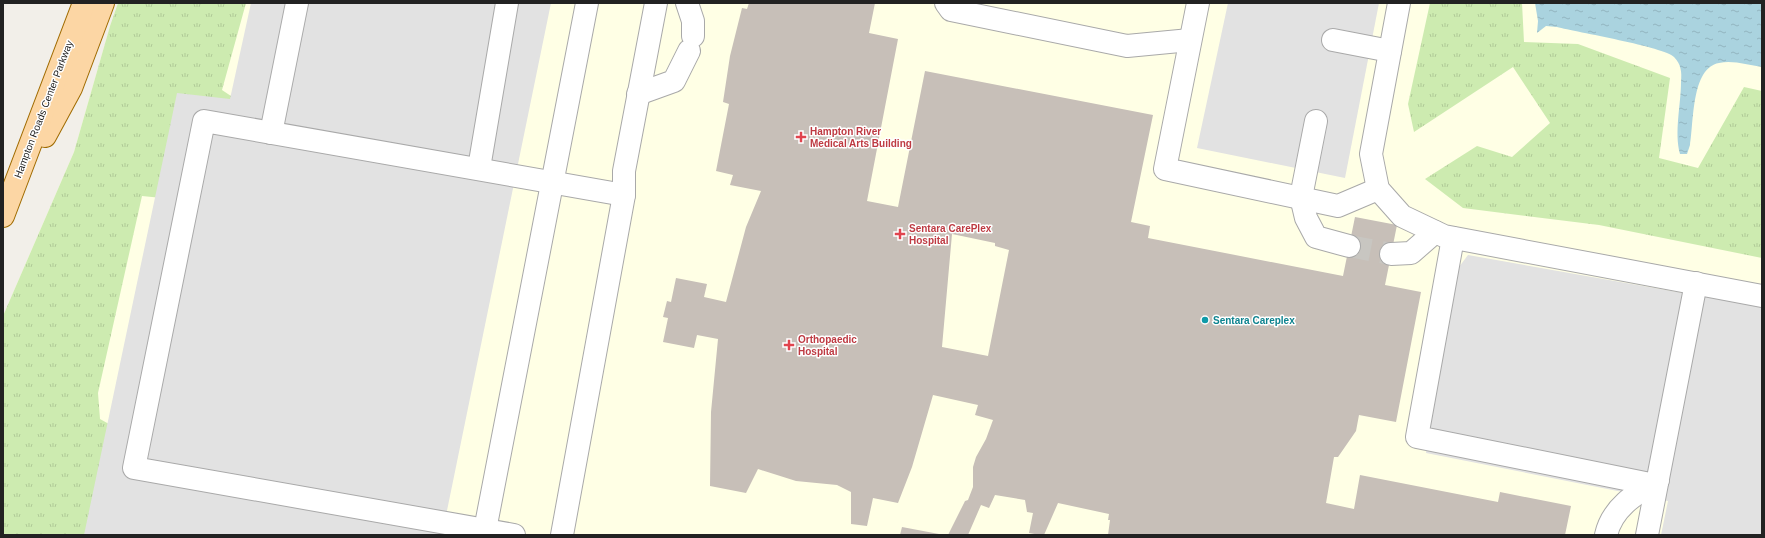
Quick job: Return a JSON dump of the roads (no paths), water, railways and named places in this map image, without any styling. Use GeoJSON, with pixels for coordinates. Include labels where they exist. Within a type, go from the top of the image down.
{"type":"FeatureCollection","features":[{"type":"Feature","properties":{"kind":"main road","name":"Hampton Roads Center Parkway"},"geometry":{"type":"LineString","coordinates":[[3,216],[84,3]]}},
{"type":"Feature","properties":{"kind":"main road"},"geometry":{"type":"LineString","coordinates":[[14,187],[48,132],[71,88],[103,3]]}},
{"type":"Feature","properties":{"kind":"lane"},"geometry":{"type":"LineString","coordinates":[[271,132],[297,3]]}},
{"type":"Feature","properties":{"kind":"lane"},"geometry":{"type":"LineString","coordinates":[[478,168],[508,3]]}},
{"type":"Feature","properties":{"kind":"lane"},"geometry":{"type":"LineString","coordinates":[[484,532],[587,3]]}},
{"type":"Feature","properties":{"kind":"lane"},"geometry":{"type":"LineString","coordinates":[[562,535],[624,195],[624,171],[656,3]]}},
{"type":"Feature","properties":{"kind":"lane"},"geometry":{"type":"LineString","coordinates":[[638,94],[674,81],[691,43],[693,22],[687,3]]}},
{"type":"Feature","properties":{"kind":"lane"},"geometry":{"type":"LineString","coordinates":[[946,3],[950,10],[1127,46],[1190,40]]}},
{"type":"Feature","properties":{"kind":"lane"},"geometry":{"type":"LineString","coordinates":[[1198,3],[1165,168],[1338,206],[1378,189]]}},
{"type":"Feature","properties":{"kind":"lane"},"geometry":{"type":"LineString","coordinates":[[1399,3],[1371,154],[1378,189],[1402,216],[1444,235],[1762,296]]}},
{"type":"Feature","properties":{"kind":"lane"},"geometry":{"type":"LineString","coordinates":[[1333,40],[1390,52]]}},
{"type":"Feature","properties":{"kind":"lane"},"geometry":{"type":"LineString","coordinates":[[514,535],[484,532],[134,468],[204,121],[552,181],[624,195]]}},
{"type":"Feature","properties":{"kind":"lane"},"geometry":{"type":"LineString","coordinates":[[1316,121],[1301,197],[1306,218],[1316,237],[1349,246]]}},
{"type":"Feature","properties":{"kind":"lane"},"geometry":{"type":"LineString","coordinates":[[1391,254],[1411,253],[1444,235]]}},
{"type":"Feature","properties":{"kind":"lane"},"geometry":{"type":"LineString","coordinates":[[1444,235],[1417,437],[1654,482]]}},
{"type":"Feature","properties":{"kind":"lane"},"geometry":{"type":"LineString","coordinates":[[1647,535],[1654,482],[1696,283]]}},
{"type":"Feature","properties":{"kind":"lane"},"geometry":{"type":"LineString","coordinates":[[1606,535],[1609,523],[1623,504],[1654,482]]}},
{"type":"Feature","properties":{"kind":"water"},"geometry":{"type":"Polygon","coordinates":[[[1535,3],[1762,3],[1762,67],[1724,62],[1710,67],[1703,75],[1699,85],[1690,145],[1687,154],[1680,154],[1678,146],[1678,128],[1681,75],[1680,65],[1674,57],[1667,53],[1638,44],[1557,27],[1546,26],[1537,33],[1538,21],[1535,3]]]}},
{"type":"Feature","properties":{"kind":"tunnel"},"geometry":{"type":"LineString","coordinates":[[1349,246],[1391,254]]}},
{"type":"Feature","properties":{"kind":"place","name":"Hampton River Medical Arts Building"},"geometry":{"type":"Point","coordinates":[801,137]}},
{"type":"Feature","properties":{"kind":"place","name":"Sentara CarePlex Hospital"},"geometry":{"type":"Point","coordinates":[900,234]}},
{"type":"Feature","properties":{"kind":"place","name":"Sentara Careplex"},"geometry":{"type":"Point","coordinates":[1205,320]}},
{"type":"Feature","properties":{"kind":"place","name":"Orthopaedic Hospital"},"geometry":{"type":"Point","coordinates":[789,345]}}]}
